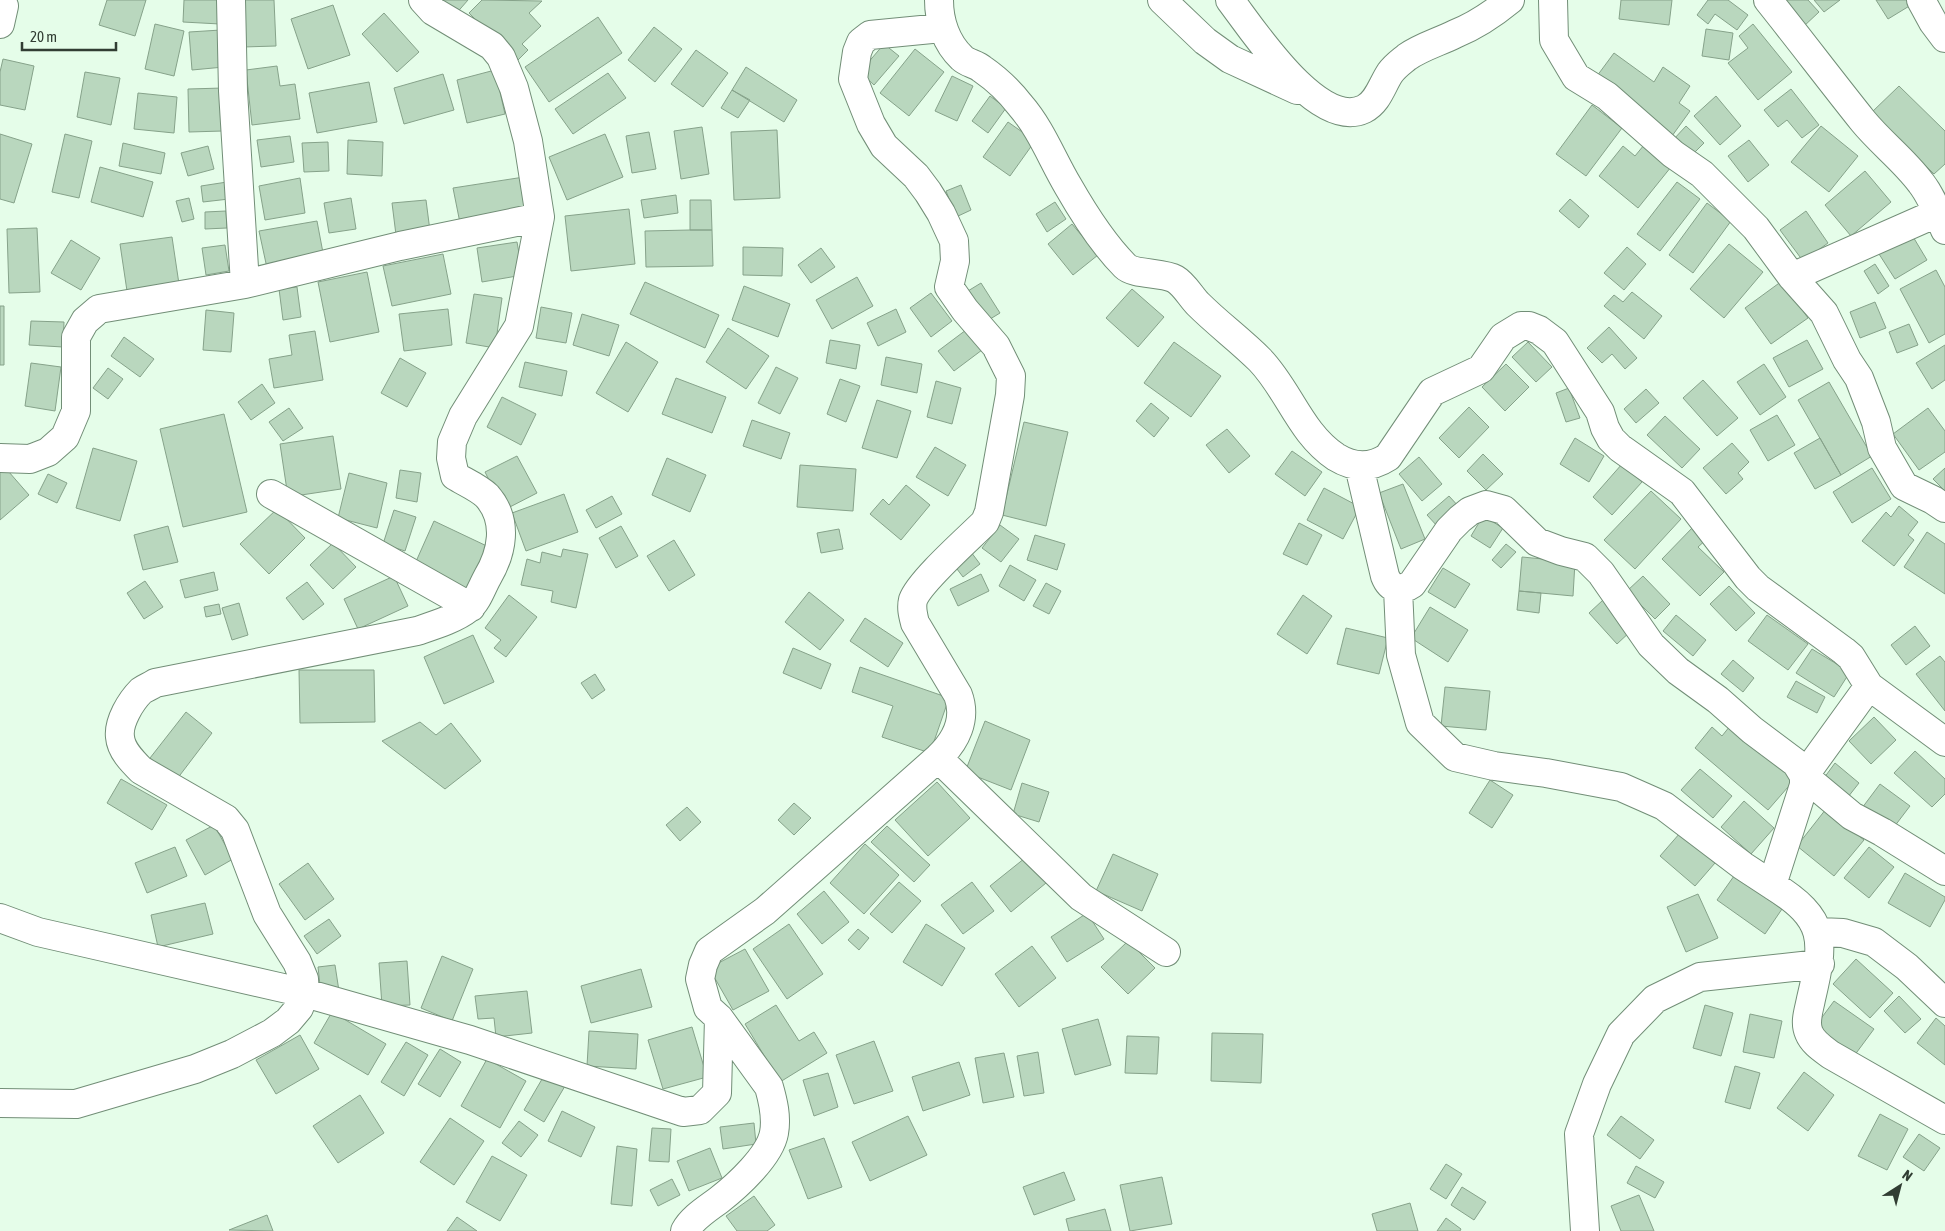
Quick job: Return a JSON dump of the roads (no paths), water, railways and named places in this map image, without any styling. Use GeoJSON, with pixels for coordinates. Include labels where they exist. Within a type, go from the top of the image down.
{"type":"FeatureCollection","features":[{"type":"Feature","properties":{"kind":"street"},"geometry":{"type":"LineString","coordinates":[[231,0],[245,284]]}},
{"type":"Feature","properties":{"kind":"street"},"geometry":{"type":"LineString","coordinates":[[0,1103],[76,1104],[195,1068],[232,1054],[272,1033],[288,1022],[299,1008],[305,993],[304,979],[297,962],[267,914],[235,830],[226,819],[141,770],[129,758],[123,747],[119,736],[122,720],[142,691],[155,683],[417,631],[450,619],[471,607],[497,558],[502,542],[494,508],[486,495],[455,476],[451,458],[452,442],[462,416],[519,326],[540,217],[528,141],[514,88],[501,57],[492,46],[433,11],[423,0]]}},
{"type":"Feature","properties":{"kind":"street"},"geometry":{"type":"LineString","coordinates":[[939,0],[942,28],[952,46],[962,58],[981,68],[1020,104],[1033,123],[1068,186],[1110,249],[1127,268],[1176,279],[1197,303],[1259,359],[1277,379],[1289,402],[1314,439],[1337,458],[1359,466],[1378,463],[1388,457],[1432,392],[1481,369],[1503,337],[1512,330],[1520,326],[1529,326],[1539,330],[1555,342],[1600,412],[1605,428],[1611,438],[1620,448],[1682,492],[1748,578],[1768,596],[1851,657],[1869,686],[1945,742]]}},
{"type":"Feature","properties":{"kind":"street"},"geometry":{"type":"LineString","coordinates":[[1162,0],[1205,41],[1230,58],[1313,97]]}},
{"type":"Feature","properties":{"kind":"street"},"geometry":{"type":"LineString","coordinates":[[1230,0],[1295,81],[1328,107],[1354,112],[1365,109],[1377,97],[1396,66],[1409,56],[1480,22],[1510,0]]}},
{"type":"Feature","properties":{"kind":"street"},"geometry":{"type":"LineString","coordinates":[[1553,0],[1554,40],[1576,77],[1607,96],[1673,154],[1702,174],[1756,228],[1792,277],[1824,313],[1847,360],[1859,378],[1876,422],[1882,448],[1904,486],[1934,500],[1945,508]]}},
{"type":"Feature","properties":{"kind":"street"},"geometry":{"type":"LineString","coordinates":[[1768,0],[1864,123],[1910,169],[1922,184],[1931,198],[1941,222],[1792,277]]}},
{"type":"Feature","properties":{"kind":"street"},"geometry":{"type":"LineString","coordinates":[[1922,0],[1933,22],[1945,38]]}},
{"type":"Feature","properties":{"kind":"street"},"geometry":{"type":"LineString","coordinates":[[685,1231],[689,1223],[729,1192],[760,1160],[774,1133],[774,1109],[769,1087],[719,1018],[708,1008],[700,979],[703,965],[710,951],[765,911],[938,758],[946,750],[956,734],[963,707],[958,695],[915,623],[912,603],[920,588],[985,522],[989,512],[1010,395],[1010,376],[996,346],[965,310],[949,287],[955,261],[954,241],[941,213],[916,176],[884,146],[871,124],[852,79],[857,52],[861,42],[870,35],[942,28]]}},
{"type":"Feature","properties":{"kind":"street"},"geometry":{"type":"LineString","coordinates":[[0,458],[30,459],[48,452],[65,437],[76,411],[76,337],[85,321],[98,309],[245,284],[400,246],[540,217]]}},
{"type":"Feature","properties":{"kind":"street"},"geometry":{"type":"LineString","coordinates":[[1359,466],[1385,576],[1388,582],[1398,590],[1401,656],[1420,723],[1455,757],[1494,766],[1546,773],[1621,787],[1664,806],[1743,866],[1792,898],[1814,922],[1819,932],[1820,964],[1807,1019],[1809,1033],[1817,1044],[1852,1068],[1945,1120]]}},
{"type":"Feature","properties":{"kind":"street"},"geometry":{"type":"LineString","coordinates":[[272,494],[471,607]]}},
{"type":"Feature","properties":{"kind":"street"},"geometry":{"type":"LineString","coordinates":[[1398,590],[1407,588],[1412,584],[1449,530],[1470,511],[1486,505],[1504,510],[1537,542],[1585,557],[1601,573],[1651,645],[1678,671],[1718,700],[1752,730],[1796,762],[1804,776],[1852,816],[1945,871]]}},
{"type":"Feature","properties":{"kind":"street"},"geometry":{"type":"LineString","coordinates":[[1772,885],[1804,785],[1804,776],[1869,686]]}},
{"type":"Feature","properties":{"kind":"street"},"geometry":{"type":"LineString","coordinates":[[938,758],[1081,897],[1166,952]]}},
{"type":"Feature","properties":{"kind":"street"},"geometry":{"type":"LineString","coordinates":[[0,918],[38,932],[305,993],[470,1040],[683,1112],[700,1110],[717,1093],[719,1018]]}},
{"type":"Feature","properties":{"kind":"street"},"geometry":{"type":"LineString","coordinates":[[1819,932],[1843,933],[1874,942],[1907,967],[1945,1003]]}},
{"type":"Feature","properties":{"kind":"street"},"geometry":{"type":"LineString","coordinates":[[1586,1231],[1579,1134],[1597,1084],[1621,1034],[1655,999],[1700,977],[1820,964]]}}]}
